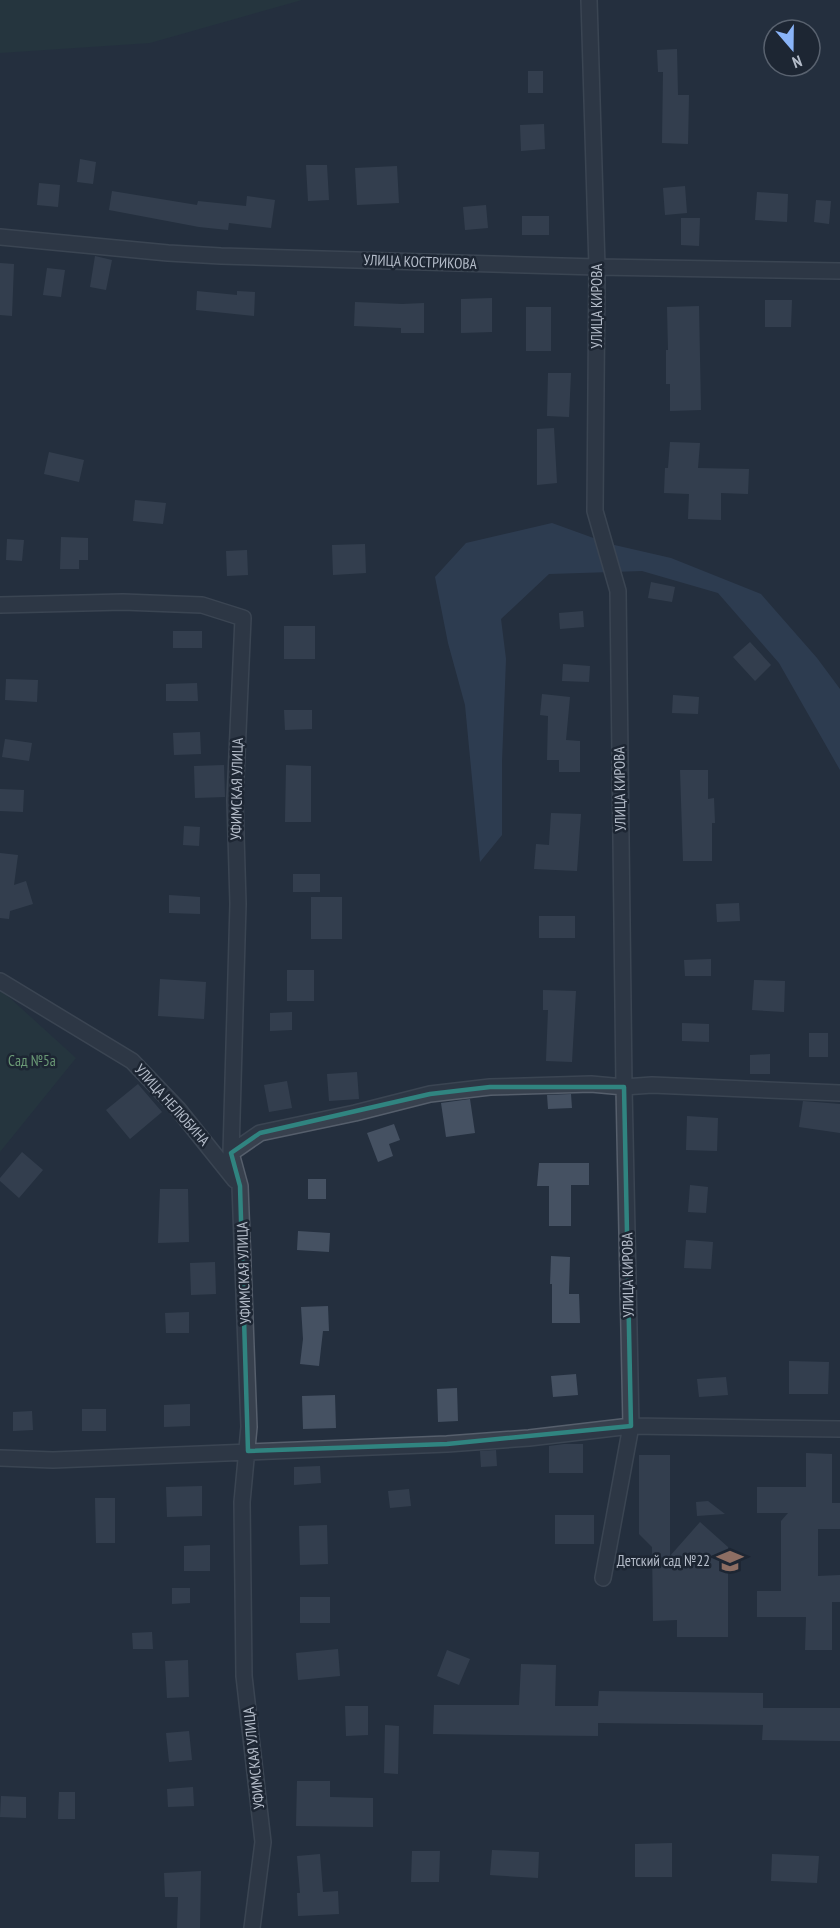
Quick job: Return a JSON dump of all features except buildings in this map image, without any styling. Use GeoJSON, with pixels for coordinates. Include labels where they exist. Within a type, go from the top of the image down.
{"type":"FeatureCollection","features":[{"type":"Feature","properties":{"kind":"street","name":"УЛИЦА КИРОВА"},"geometry":{"type":"LineString","coordinates":[[590,0],[597,267],[595,511],[618,591],[631,1426],[603,1578]]}},
{"type":"Feature","properties":{"kind":"street","name":"УЛИЦА КОСТРИКОВА"},"geometry":{"type":"LineString","coordinates":[[0,237],[221,256],[597,267],[840,271]]}},
{"type":"Feature","properties":{"kind":"street","name":"УФИМСКАЯ УЛИЦА"},"geometry":{"type":"LineString","coordinates":[[0,605],[123,602],[202,605],[243,618],[235,800],[238,904],[231,1153],[240,1186],[249,1427],[242,1502],[244,1676],[263,1842],[252,1928]]}},
{"type":"Feature","properties":{"kind":"street","name":"УЛИЦА НЕЛЮБИНА"},"geometry":{"type":"LineString","coordinates":[[0,981],[132,1061],[178,1109],[240,1186]]}},
{"type":"Feature","properties":{"kind":"street"},"geometry":{"type":"LineString","coordinates":[[231,1153],[260,1133],[430,1094],[490,1087],[652,1085],[840,1093]]}},
{"type":"Feature","properties":{"kind":"street"},"geometry":{"type":"LineString","coordinates":[[0,1458],[53,1460],[447,1444],[529,1438],[631,1426],[840,1429]]}},
{"type":"Feature","properties":{"kind":"highlighted area"},"geometry":{"type":"Polygon","coordinates":[[[490,1087],[624,1087],[631,1426],[447,1444],[248,1451],[240,1186],[231,1153],[260,1133],[430,1094],[490,1087]]]}},
{"type":"Feature","properties":{"kind":"green space"},"geometry":{"type":"Polygon","coordinates":[[[0,0],[302,0],[150,43],[0,53],[0,0]]]}},
{"type":"Feature","properties":{"kind":"green space","name":"Сад №5а"},"geometry":{"type":"Polygon","coordinates":[[[0,989],[76,1058],[0,1152],[0,989]]]}},
{"type":"Feature","properties":{"kind":"water"},"geometry":{"type":"Polygon","coordinates":[[[552,523],[610,544],[671,558],[761,594],[817,658],[840,689],[840,770],[779,663],[718,593],[642,571],[549,574],[501,619],[506,659],[502,835],[480,862],[465,705],[448,643],[435,577],[466,543],[552,523]]]}},
{"type":"Feature","properties":{"kind":"place","name":"Детский сад №22"},"geometry":{"type":"Point","coordinates":[730,1561]}}]}
